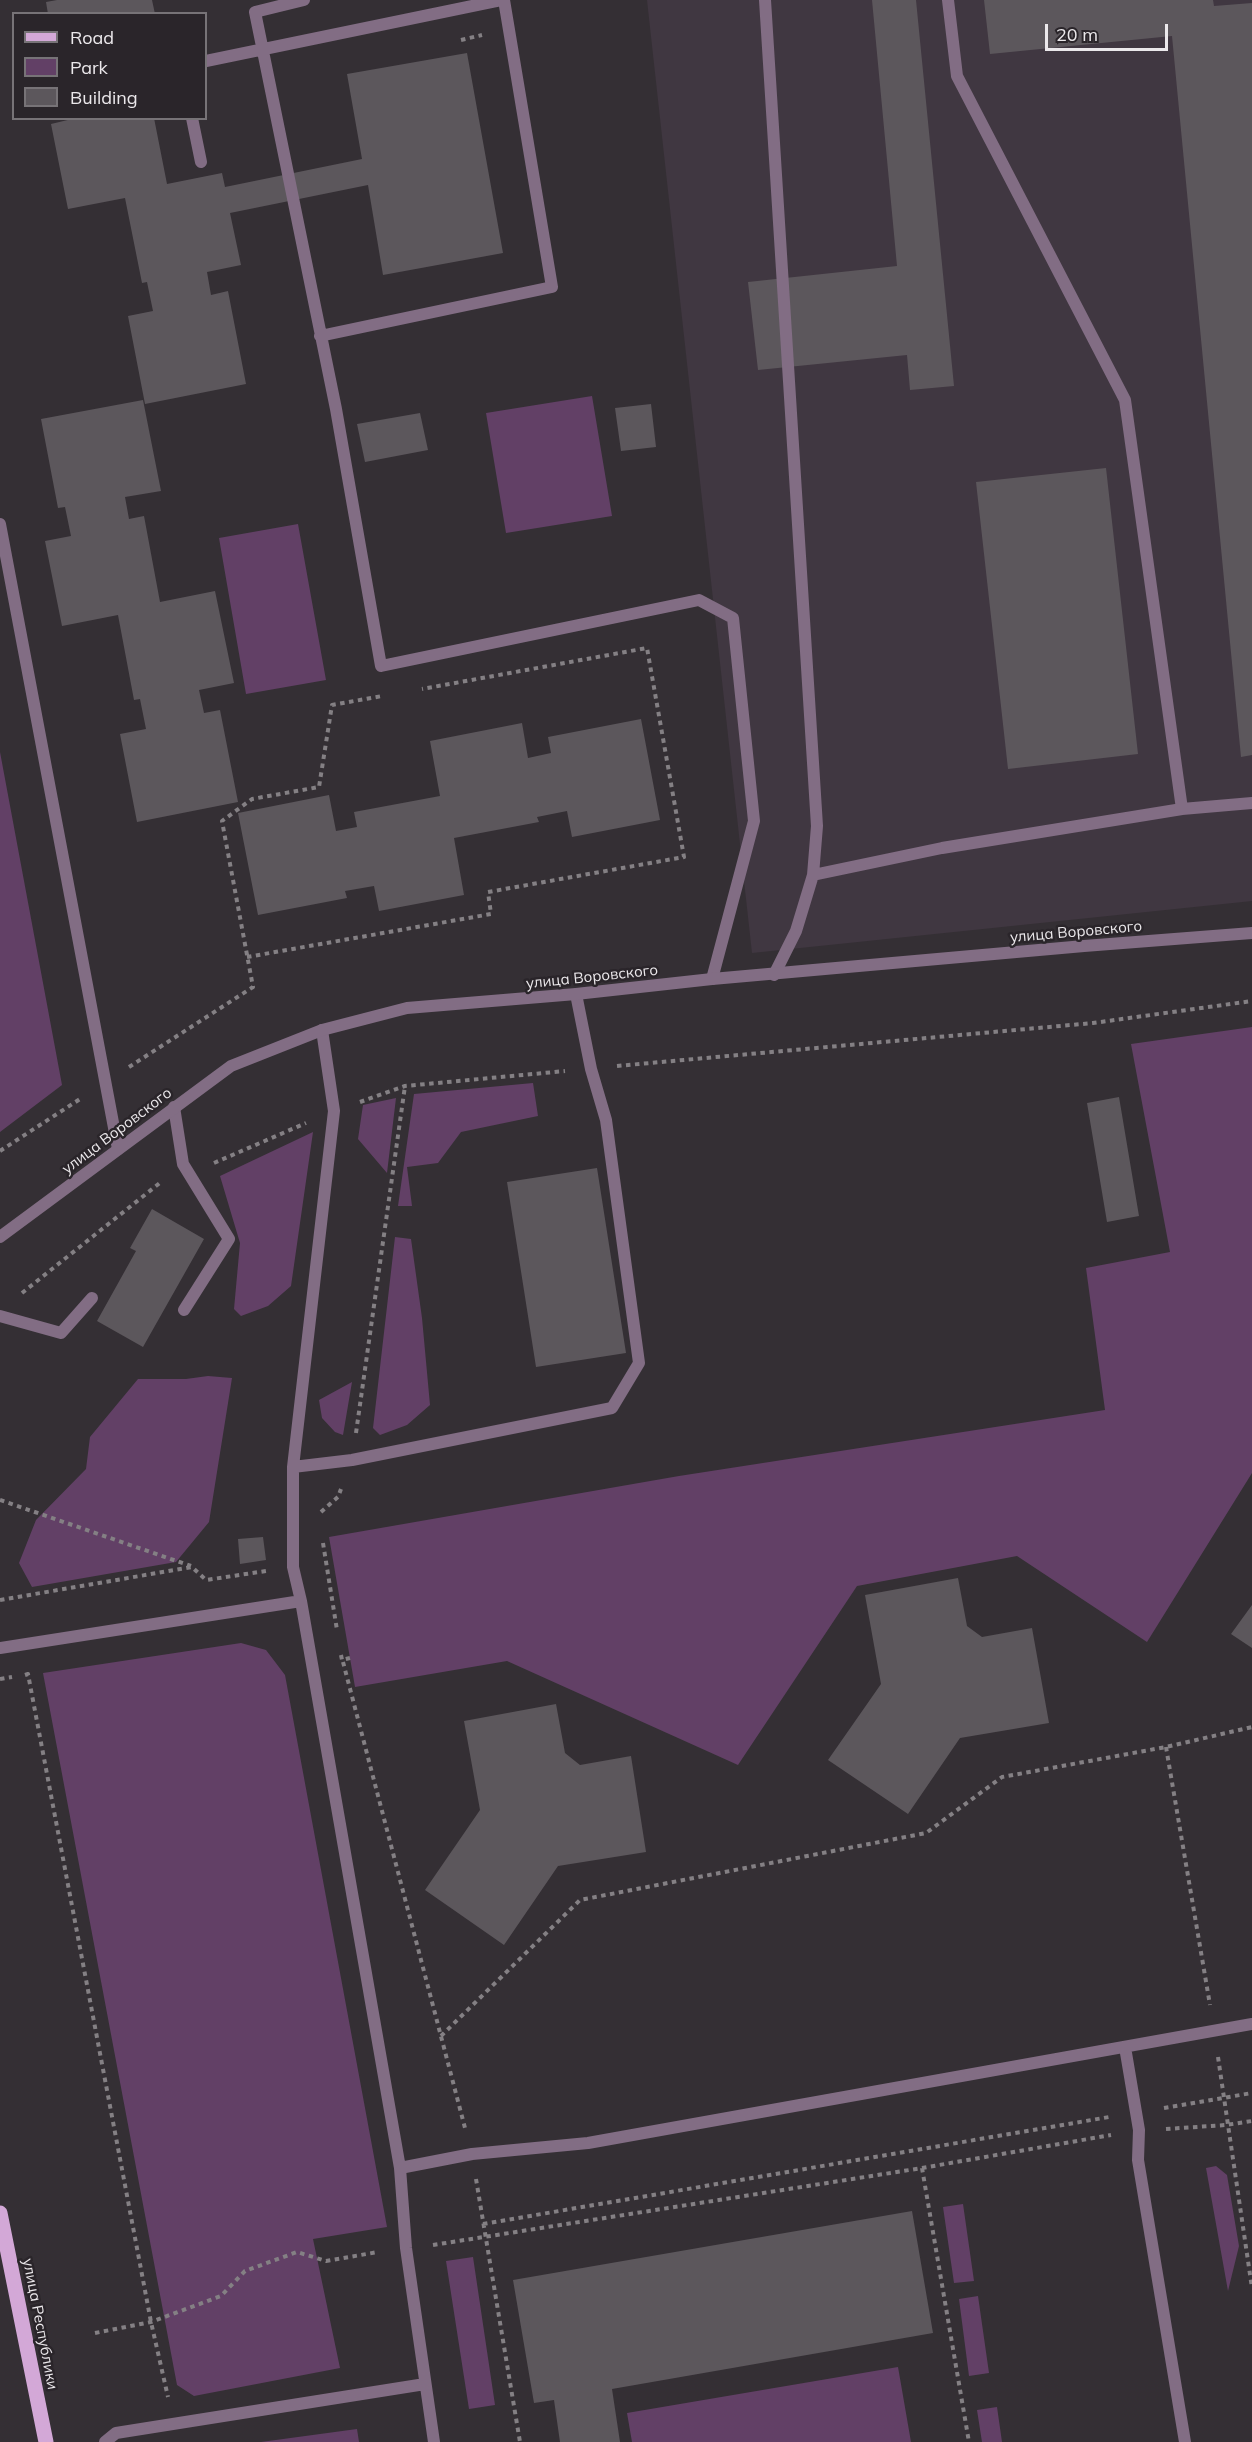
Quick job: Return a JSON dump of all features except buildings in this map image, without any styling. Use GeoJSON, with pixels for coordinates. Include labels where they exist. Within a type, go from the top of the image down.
{"type":"FeatureCollection","features":[{"type":"Feature","properties":{"kind":"main road","name":"улица Республики"},"geometry":{"type":"LineString","coordinates":[[0,2213],[45,2442]]}},
{"type":"Feature","properties":{"kind":"street"},"geometry":{"type":"LineString","coordinates":[[304,0],[255,12],[336,410],[381,666],[699,600],[733,618],[754,821],[712,980]]}},
{"type":"Feature","properties":{"kind":"street"},"geometry":{"type":"LineString","coordinates":[[207,61],[502,0],[552,287],[320,336]]}},
{"type":"Feature","properties":{"kind":"street"},"geometry":{"type":"LineString","coordinates":[[765,0],[817,826],[813,875],[796,932],[774,975]]}},
{"type":"Feature","properties":{"kind":"street"},"geometry":{"type":"LineString","coordinates":[[948,0],[957,76],[1125,400],[1182,809]]}},
{"type":"Feature","properties":{"kind":"street"},"geometry":{"type":"LineString","coordinates":[[192,120],[201,162]]}},
{"type":"Feature","properties":{"kind":"street"},"geometry":{"type":"LineString","coordinates":[[0,524],[118,1149]]}},
{"type":"Feature","properties":{"kind":"street"},"geometry":{"type":"LineString","coordinates":[[813,875],[942,848],[1182,809],[1252,803]]}},
{"type":"Feature","properties":{"kind":"street","name":"улица Воровского"},"geometry":{"type":"LineString","coordinates":[[0,1237],[231,1066],[322,1030],[407,1008],[1072,947],[1252,933]]}},
{"type":"Feature","properties":{"kind":"street"},"geometry":{"type":"LineString","coordinates":[[293,1467],[352,1460],[612,1408],[639,1363],[606,1120],[591,1069],[576,994]]}},
{"type":"Feature","properties":{"kind":"street"},"geometry":{"type":"LineString","coordinates":[[322,1030],[334,1111],[293,1467],[293,1567],[301,1601],[400,2168],[406,2248],[434,2442]]}},
{"type":"Feature","properties":{"kind":"street"},"geometry":{"type":"LineString","coordinates":[[174,1107],[183,1164],[229,1239],[184,1310]]}},
{"type":"Feature","properties":{"kind":"street"},"geometry":{"type":"LineString","coordinates":[[0,1316],[61,1333],[92,1298]]}},
{"type":"Feature","properties":{"kind":"street"},"geometry":{"type":"LineString","coordinates":[[0,1648],[301,1601]]}},
{"type":"Feature","properties":{"kind":"street"},"geometry":{"type":"LineString","coordinates":[[400,2168],[472,2154],[588,2143],[1252,2024]]}},
{"type":"Feature","properties":{"kind":"street"},"geometry":{"type":"LineString","coordinates":[[1125,2047],[1139,2130],[1138,2160],[1185,2442]]}},
{"type":"Feature","properties":{"kind":"street"},"geometry":{"type":"LineString","coordinates":[[105,2442],[116,2433],[174,2422],[425,2384]]}},
{"type":"Feature","properties":{"kind":"path"},"geometry":{"type":"LineString","coordinates":[[247,957],[491,914],[488,892],[684,857],[647,648],[413,690]]}},
{"type":"Feature","properties":{"kind":"path"},"geometry":{"type":"LineString","coordinates":[[0,1151],[253,987],[222,821],[252,799],[319,787],[332,705],[390,695]]}},
{"type":"Feature","properties":{"kind":"path"},"geometry":{"type":"LineString","coordinates":[[319,1514],[338,1497],[352,1460],[405,1086]]}},
{"type":"Feature","properties":{"kind":"path"},"geometry":{"type":"LineString","coordinates":[[0,1500],[192,1567],[206,1580],[326,1562]]}},
{"type":"Feature","properties":{"kind":"path"},"geometry":{"type":"LineString","coordinates":[[322,1533],[338,1638]]}},
{"type":"Feature","properties":{"kind":"path"},"geometry":{"type":"LineString","coordinates":[[0,1600],[192,1567]]}},
{"type":"Feature","properties":{"kind":"path"},"geometry":{"type":"LineString","coordinates":[[340,1649],[472,2154],[520,2442]]}},
{"type":"Feature","properties":{"kind":"path"},"geometry":{"type":"LineString","coordinates":[[342,1659],[351,1658]]}},
{"type":"Feature","properties":{"kind":"path"},"geometry":{"type":"LineString","coordinates":[[0,1679],[28,1674],[151,2322],[174,2422]]}},
{"type":"Feature","properties":{"kind":"path"},"geometry":{"type":"LineString","coordinates":[[441,2036],[580,1900],[926,1833],[1002,1777],[1166,1747],[1252,1727]]}},
{"type":"Feature","properties":{"kind":"path"},"geometry":{"type":"LineString","coordinates":[[483,2224],[1252,2093]]}},
{"type":"Feature","properties":{"kind":"path"},"geometry":{"type":"LineString","coordinates":[[95,2333],[151,2322],[221,2296],[244,2271],[297,2252],[326,2260],[487,2237],[922,2168],[1139,2130],[1227,2125],[1252,2121]]}},
{"type":"Feature","properties":{"kind":"path"},"geometry":{"type":"LineString","coordinates":[[922,2168],[969,2442]]}},
{"type":"Feature","properties":{"kind":"shaded area"},"geometry":{"type":"Polygon","coordinates":[[[647,0],[1252,0],[1252,901],[752,953],[647,0]]]}},
{"type":"Feature","properties":{"kind":"green space"},"geometry":{"type":"Polygon","coordinates":[[[592,396],[612,516],[506,533],[486,413],[592,396]]]}},
{"type":"Feature","properties":{"kind":"green space"},"geometry":{"type":"Polygon","coordinates":[[[298,524],[326,680],[246,694],[219,538],[298,524]]]}},
{"type":"Feature","properties":{"kind":"green space"},"geometry":{"type":"Polygon","coordinates":[[[0,752],[62,1085],[0,1132],[0,752]]]}},
{"type":"Feature","properties":{"kind":"green space"},"geometry":{"type":"Polygon","coordinates":[[[1252,1027],[1252,1473],[1147,1642],[1017,1556],[857,1586],[738,1765],[507,1661],[355,1687],[329,1537],[679,1476],[1105,1410],[1086,1268],[1170,1252],[1131,1044],[1252,1027]]]}},
{"type":"Feature","properties":{"kind":"green space"},"geometry":{"type":"Polygon","coordinates":[[[533,1083],[538,1116],[461,1132],[438,1163],[407,1167],[412,1206],[398,1206],[414,1094],[533,1083]]]}},
{"type":"Feature","properties":{"kind":"green space"},"geometry":{"type":"Polygon","coordinates":[[[396,1098],[387,1173],[358,1139],[363,1105],[396,1098]]]}},
{"type":"Feature","properties":{"kind":"green space"},"geometry":{"type":"Polygon","coordinates":[[[313,1132],[291,1286],[268,1306],[241,1316],[234,1309],[240,1243],[220,1176],[313,1132]]]}},
{"type":"Feature","properties":{"kind":"green space"},"geometry":{"type":"Polygon","coordinates":[[[395,1237],[411,1239],[422,1318],[430,1405],[407,1425],[380,1435],[373,1428],[395,1237]]]}},
{"type":"Feature","properties":{"kind":"green space"},"geometry":{"type":"Polygon","coordinates":[[[208,1376],[232,1378],[209,1522],[176,1562],[32,1587],[19,1563],[36,1520],[86,1469],[90,1437],[138,1379],[186,1379],[208,1376]]]}},
{"type":"Feature","properties":{"kind":"green space"},"geometry":{"type":"Polygon","coordinates":[[[352,1382],[343,1435],[335,1432],[322,1418],[319,1400],[352,1382]]]}},
{"type":"Feature","properties":{"kind":"green space"},"geometry":{"type":"Polygon","coordinates":[[[241,1643],[266,1650],[285,1675],[387,2227],[313,2239],[340,2368],[194,2396],[177,2385],[43,1673],[241,1643]]]}},
{"type":"Feature","properties":{"kind":"green space"},"geometry":{"type":"Polygon","coordinates":[[[1216,2166],[1227,2175],[1239,2246],[1228,2291],[1206,2168],[1216,2166]]]}},
{"type":"Feature","properties":{"kind":"green space"},"geometry":{"type":"Polygon","coordinates":[[[963,2204],[974,2281],[954,2283],[943,2207],[963,2204]]]}},
{"type":"Feature","properties":{"kind":"green space"},"geometry":{"type":"Polygon","coordinates":[[[473,2257],[495,2405],[469,2409],[446,2261],[473,2257]]]}},
{"type":"Feature","properties":{"kind":"green space"},"geometry":{"type":"Polygon","coordinates":[[[978,2296],[989,2373],[969,2376],[959,2299],[978,2296]]]}},
{"type":"Feature","properties":{"kind":"green space"},"geometry":{"type":"Polygon","coordinates":[[[898,2367],[911,2442],[632,2442],[627,2413],[898,2367]]]}},
{"type":"Feature","properties":{"kind":"green space"},"geometry":{"type":"Polygon","coordinates":[[[997,2407],[1002,2442],[982,2442],[977,2410],[997,2407]]]}},
{"type":"Feature","properties":{"kind":"green space"},"geometry":{"type":"Polygon","coordinates":[[[357,2429],[359,2442],[261,2442],[357,2429]]]}}]}
